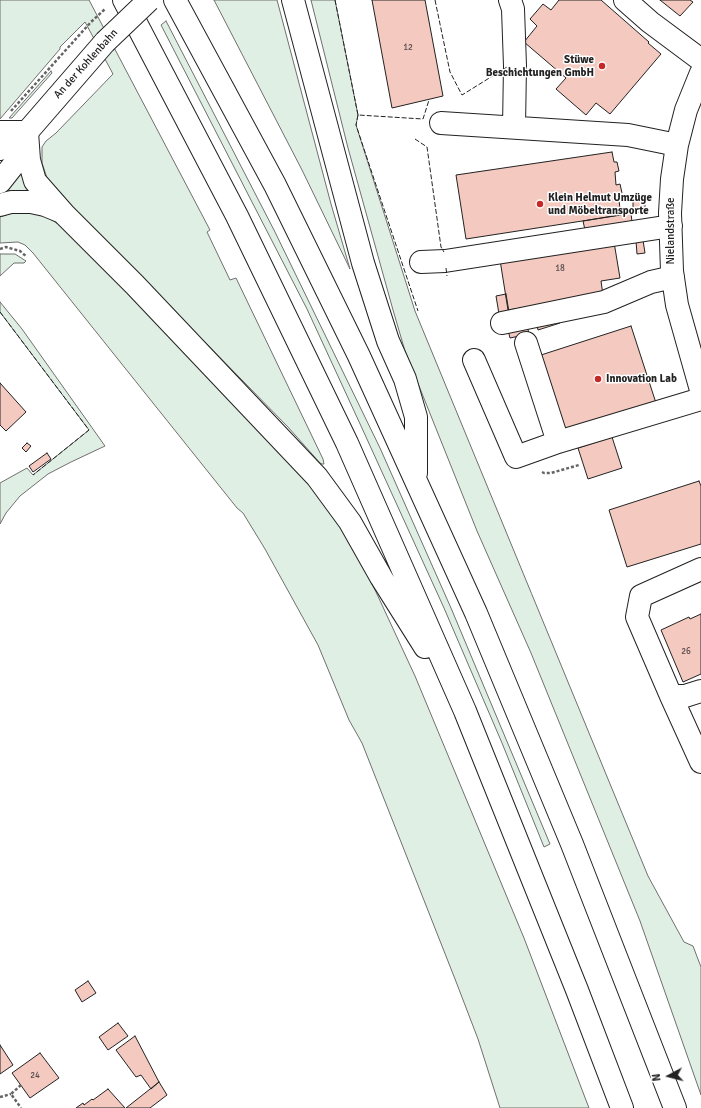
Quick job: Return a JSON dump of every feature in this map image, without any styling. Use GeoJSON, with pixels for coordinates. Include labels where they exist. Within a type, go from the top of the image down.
{"type":"FeatureCollection","features":[{"type":"Feature","properties":{"kind":"main road","name":"An der Kohlenbahn"},"geometry":{"type":"LineString","coordinates":[[0,182],[19,158],[27,132],[98,49],[149,0]]}},
{"type":"Feature","properties":{"kind":"main road"},"geometry":{"type":"LineString","coordinates":[[175,0],[275,185],[359,356],[416,479],[476,613],[572,844],[675,1108]]}},
{"type":"Feature","properties":{"kind":"main road"},"geometry":{"type":"LineString","coordinates":[[293,0],[363,263],[388,341],[405,380],[416,417],[416,479]]}},
{"type":"Feature","properties":{"kind":"main road"},"geometry":{"type":"LineString","coordinates":[[510,0],[513,9],[515,66],[514,127]]}},
{"type":"Feature","properties":{"kind":"main road"},"geometry":{"type":"LineString","coordinates":[[625,0],[650,22],[701,60]]}},
{"type":"Feature","properties":{"kind":"main road"},"geometry":{"type":"LineString","coordinates":[[117,2],[237,216],[347,443],[465,711],[577,990],[622,1108]]}},
{"type":"Feature","properties":{"kind":"main road","name":"Nielandstraße"},"geometry":{"type":"LineString","coordinates":[[701,73],[686,110],[677,145],[672,179],[671,226],[673,277],[677,305],[689,352],[701,390]]}},
{"type":"Feature","properties":{"kind":"main road"},"geometry":{"type":"LineString","coordinates":[[4,123],[27,132],[29,160],[35,181],[64,214],[146,297],[318,477],[350,522],[381,577],[465,711]]}},
{"type":"Feature","properties":{"kind":"main road"},"geometry":{"type":"LineString","coordinates":[[441,123],[628,134],[677,145]]}},
{"type":"Feature","properties":{"kind":"main road","name":"An der Kohlenbahn"},"geometry":{"type":"LineString","coordinates":[[0,149],[6,141],[27,132]]}},
{"type":"Feature","properties":{"kind":"main road"},"geometry":{"type":"LineString","coordinates":[[0,205],[12,202],[31,202],[45,205],[64,214]]}},
{"type":"Feature","properties":{"kind":"main road"},"geometry":{"type":"LineString","coordinates":[[421,262],[445,261],[671,226]]}},
{"type":"Feature","properties":{"kind":"main road"},"geometry":{"type":"LineString","coordinates":[[502,323],[604,302],[651,282],[673,277]]}},
{"type":"Feature","properties":{"kind":"main road"},"geometry":{"type":"LineString","coordinates":[[526,343],[558,442]]}},
{"type":"Feature","properties":{"kind":"main road"},"geometry":{"type":"LineString","coordinates":[[474,360],[516,458],[558,442],[701,399]]}},
{"type":"Feature","properties":{"kind":"main road"},"geometry":{"type":"LineString","coordinates":[[701,569],[641,596],[637,617],[701,762]]}},
{"type":"Feature","properties":{"kind":"main road"},"geometry":{"type":"LineString","coordinates":[[671,696],[685,696],[701,691]]}},
{"type":"Feature","properties":{"kind":"path"},"geometry":{"type":"LineString","coordinates":[[4,123],[86,28],[117,2]]}},
{"type":"Feature","properties":{"kind":"path"},"geometry":{"type":"LineString","coordinates":[[0,249],[6,247],[20,251],[27,257]]}},
{"type":"Feature","properties":{"kind":"path"},"geometry":{"type":"LineString","coordinates":[[0,1097],[11,1094],[21,1085]]}},
{"type":"Feature","properties":{"kind":"path"},"geometry":{"type":"LineString","coordinates":[[11,1094],[21,1108]]}},
{"type":"Feature","properties":{"kind":"green space"},"geometry":{"type":"Polygon","coordinates":[[[0,0],[89,0],[210,230],[207,232],[230,280],[236,278],[323,459],[324,464],[320,463],[288,427],[54,188],[47,178],[42,163],[42,147],[46,141],[56,133],[113,74],[85,22],[60,47],[60,49],[0,119],[0,0]]]}},
{"type":"Feature","properties":{"kind":"green space"},"geometry":{"type":"Polygon","coordinates":[[[214,0],[277,0],[331,204],[350,269],[302,170],[214,0]]]}},
{"type":"Feature","properties":{"kind":"green space"},"geometry":{"type":"Polygon","coordinates":[[[311,0],[335,0],[358,115],[356,125],[415,311],[648,876],[684,942],[693,946],[701,967],[701,1095],[640,921],[531,653],[477,531],[405,351],[348,148],[311,0]]]}},
{"type":"Feature","properties":{"kind":"green space"},"geometry":{"type":"Polygon","coordinates":[[[166,21],[275,232],[380,448],[451,608],[550,844],[544,847],[502,743],[444,608],[361,426],[307,309],[161,25],[166,21]]]}},
{"type":"Feature","properties":{"kind":"green space"},"geometry":{"type":"Polygon","coordinates":[[[51,71],[52,73],[12,118],[9,118],[51,71]]]}},
{"type":"Feature","properties":{"kind":"green space"},"geometry":{"type":"Polygon","coordinates":[[[19,172],[33,191],[5,191],[19,172]]]}},
{"type":"Feature","properties":{"kind":"green space"},"geometry":{"type":"Polygon","coordinates":[[[12,213],[33,213],[46,217],[64,227],[299,470],[349,539],[376,592],[415,676],[524,938],[589,1108],[500,1108],[478,1039],[455,979],[362,743],[349,720],[318,645],[265,549],[243,513],[237,508],[33,253],[25,245],[18,242],[0,243],[0,217],[12,213]]]}},
{"type":"Feature","properties":{"kind":"green space"},"geometry":{"type":"Polygon","coordinates":[[[0,254],[15,254],[26,261],[24,263],[14,263],[0,276],[0,254]]]}},
{"type":"Feature","properties":{"kind":"green space"},"geometry":{"type":"Polygon","coordinates":[[[0,302],[22,329],[105,446],[48,474],[20,496],[6,513],[0,524],[0,483],[27,468],[33,475],[89,430],[0,312],[0,302]]]}},
{"type":"Feature","properties":{"kind":"building"},"geometry":{"type":"Polygon","coordinates":[[[372,0],[425,0],[443,96],[392,108],[372,0]]]}},
{"type":"Feature","properties":{"kind":"building","name":"Stüwe Beschichtungen GmbH"},"geometry":{"type":"Polygon","coordinates":[[[559,0],[601,0],[661,54],[610,114],[596,103],[586,115],[556,89],[566,78],[524,42],[537,26],[530,19],[543,4],[551,10],[559,0]]]}},
{"type":"Feature","properties":{"kind":"building"},"geometry":{"type":"Polygon","coordinates":[[[660,0],[690,0],[693,2],[680,16],[660,0]]]}},
{"type":"Feature","properties":{"kind":"building","name":"Klein Helmut Umzüge und Möbeltransporte"},"geometry":{"type":"Polygon","coordinates":[[[612,152],[614,162],[617,162],[619,171],[615,172],[616,185],[620,184],[622,193],[618,194],[621,215],[466,239],[456,175],[612,152]]]}},
{"type":"Feature","properties":{"kind":"building"},"geometry":{"type":"Polygon","coordinates":[[[633,198],[645,198],[645,212],[633,213],[633,198]]]}},
{"type":"Feature","properties":{"kind":"building"},"geometry":{"type":"Polygon","coordinates":[[[631,213],[632,222],[585,230],[583,221],[631,213]]]}},
{"type":"Feature","properties":{"kind":"building"},"geometry":{"type":"Polygon","coordinates":[[[643,240],[645,253],[637,254],[636,241],[643,240]]]}},
{"type":"Feature","properties":{"kind":"building"},"geometry":{"type":"Polygon","coordinates":[[[614,242],[620,278],[601,281],[603,295],[508,310],[500,260],[614,242]]]}},
{"type":"Feature","properties":{"kind":"building"},"geometry":{"type":"Polygon","coordinates":[[[506,294],[509,312],[499,314],[496,296],[506,294]]]}},
{"type":"Feature","properties":{"kind":"building"},"geometry":{"type":"Polygon","coordinates":[[[559,318],[560,323],[538,330],[536,321],[559,318]]]}},
{"type":"Feature","properties":{"kind":"building"},"geometry":{"type":"Polygon","coordinates":[[[527,325],[529,334],[510,338],[508,330],[527,325]]]}},
{"type":"Feature","properties":{"kind":"building","name":"Innovation Lab"},"geometry":{"type":"Polygon","coordinates":[[[631,326],[656,403],[566,432],[541,355],[631,326]]]}},
{"type":"Feature","properties":{"kind":"building"},"geometry":{"type":"Polygon","coordinates":[[[0,383],[26,412],[6,431],[0,425],[0,383]]]}},
{"type":"Feature","properties":{"kind":"building"},"geometry":{"type":"Polygon","coordinates":[[[612,437],[622,468],[588,479],[578,448],[612,437]]]}},
{"type":"Feature","properties":{"kind":"building"},"geometry":{"type":"Polygon","coordinates":[[[27,443],[31,446],[26,452],[22,448],[27,443]]]}},
{"type":"Feature","properties":{"kind":"building"},"geometry":{"type":"Polygon","coordinates":[[[47,453],[51,459],[33,472],[29,466],[47,453]]]}},
{"type":"Feature","properties":{"kind":"building"},"geometry":{"type":"Polygon","coordinates":[[[699,481],[701,486],[701,544],[627,567],[609,510],[699,481]]]}},
{"type":"Feature","properties":{"kind":"building"},"geometry":{"type":"Polygon","coordinates":[[[701,614],[701,674],[683,682],[661,630],[689,617],[690,619],[701,614]]]}},
{"type":"Feature","properties":{"kind":"building"},"geometry":{"type":"Polygon","coordinates":[[[88,981],[96,993],[82,1002],[75,990],[88,981]]]}},
{"type":"Feature","properties":{"kind":"building"},"geometry":{"type":"Polygon","coordinates":[[[118,1023],[128,1036],[108,1050],[99,1037],[118,1023]]]}},
{"type":"Feature","properties":{"kind":"building"},"geometry":{"type":"Polygon","coordinates":[[[135,1036],[159,1082],[151,1089],[141,1075],[136,1077],[116,1050],[135,1036]]]}},
{"type":"Feature","properties":{"kind":"building"},"geometry":{"type":"Polygon","coordinates":[[[0,1045],[13,1065],[0,1074],[0,1045]]]}},
{"type":"Feature","properties":{"kind":"building"},"geometry":{"type":"Polygon","coordinates":[[[40,1053],[59,1078],[30,1098],[12,1073],[40,1053]]]}},
{"type":"Feature","properties":{"kind":"building"},"geometry":{"type":"Polygon","coordinates":[[[159,1082],[167,1095],[150,1108],[126,1108],[159,1082]]]}},
{"type":"Feature","properties":{"kind":"building"},"geometry":{"type":"Polygon","coordinates":[[[108,1089],[125,1108],[76,1108],[83,1103],[84,1105],[92,1099],[93,1100],[108,1089]]]}},
{"type":"Feature","properties":{"kind":"fence"},"geometry":{"type":"LineString","coordinates":[[335,0],[358,115],[423,119],[429,100]]}},
{"type":"Feature","properties":{"kind":"fence"},"geometry":{"type":"LineString","coordinates":[[435,0],[450,72],[462,95],[507,67]]}},
{"type":"Feature","properties":{"kind":"fence"},"geometry":{"type":"LineString","coordinates":[[358,115],[356,125],[418,311]]}},
{"type":"Feature","properties":{"kind":"fence"},"geometry":{"type":"LineString","coordinates":[[415,139],[427,147],[441,247],[444,252]]}},
{"type":"Feature","properties":{"kind":"fence"},"geometry":{"type":"LineString","coordinates":[[446,268],[447,276]]}},
{"type":"Feature","properties":{"kind":"fence"},"geometry":{"type":"LineString","coordinates":[[0,312],[89,430],[33,475]]}},
{"type":"Feature","properties":{"kind":"place","name":"Stüwe Beschichtungen GmbH"},"geometry":{"type":"Point","coordinates":[602,66]}},
{"type":"Feature","properties":{"kind":"place","name":"Klein Helmut Umzüge und Möbeltransporte"},"geometry":{"type":"Point","coordinates":[540,204]}},
{"type":"Feature","properties":{"kind":"place","name":"Innovation Lab"},"geometry":{"type":"Point","coordinates":[598,379]}}]}
